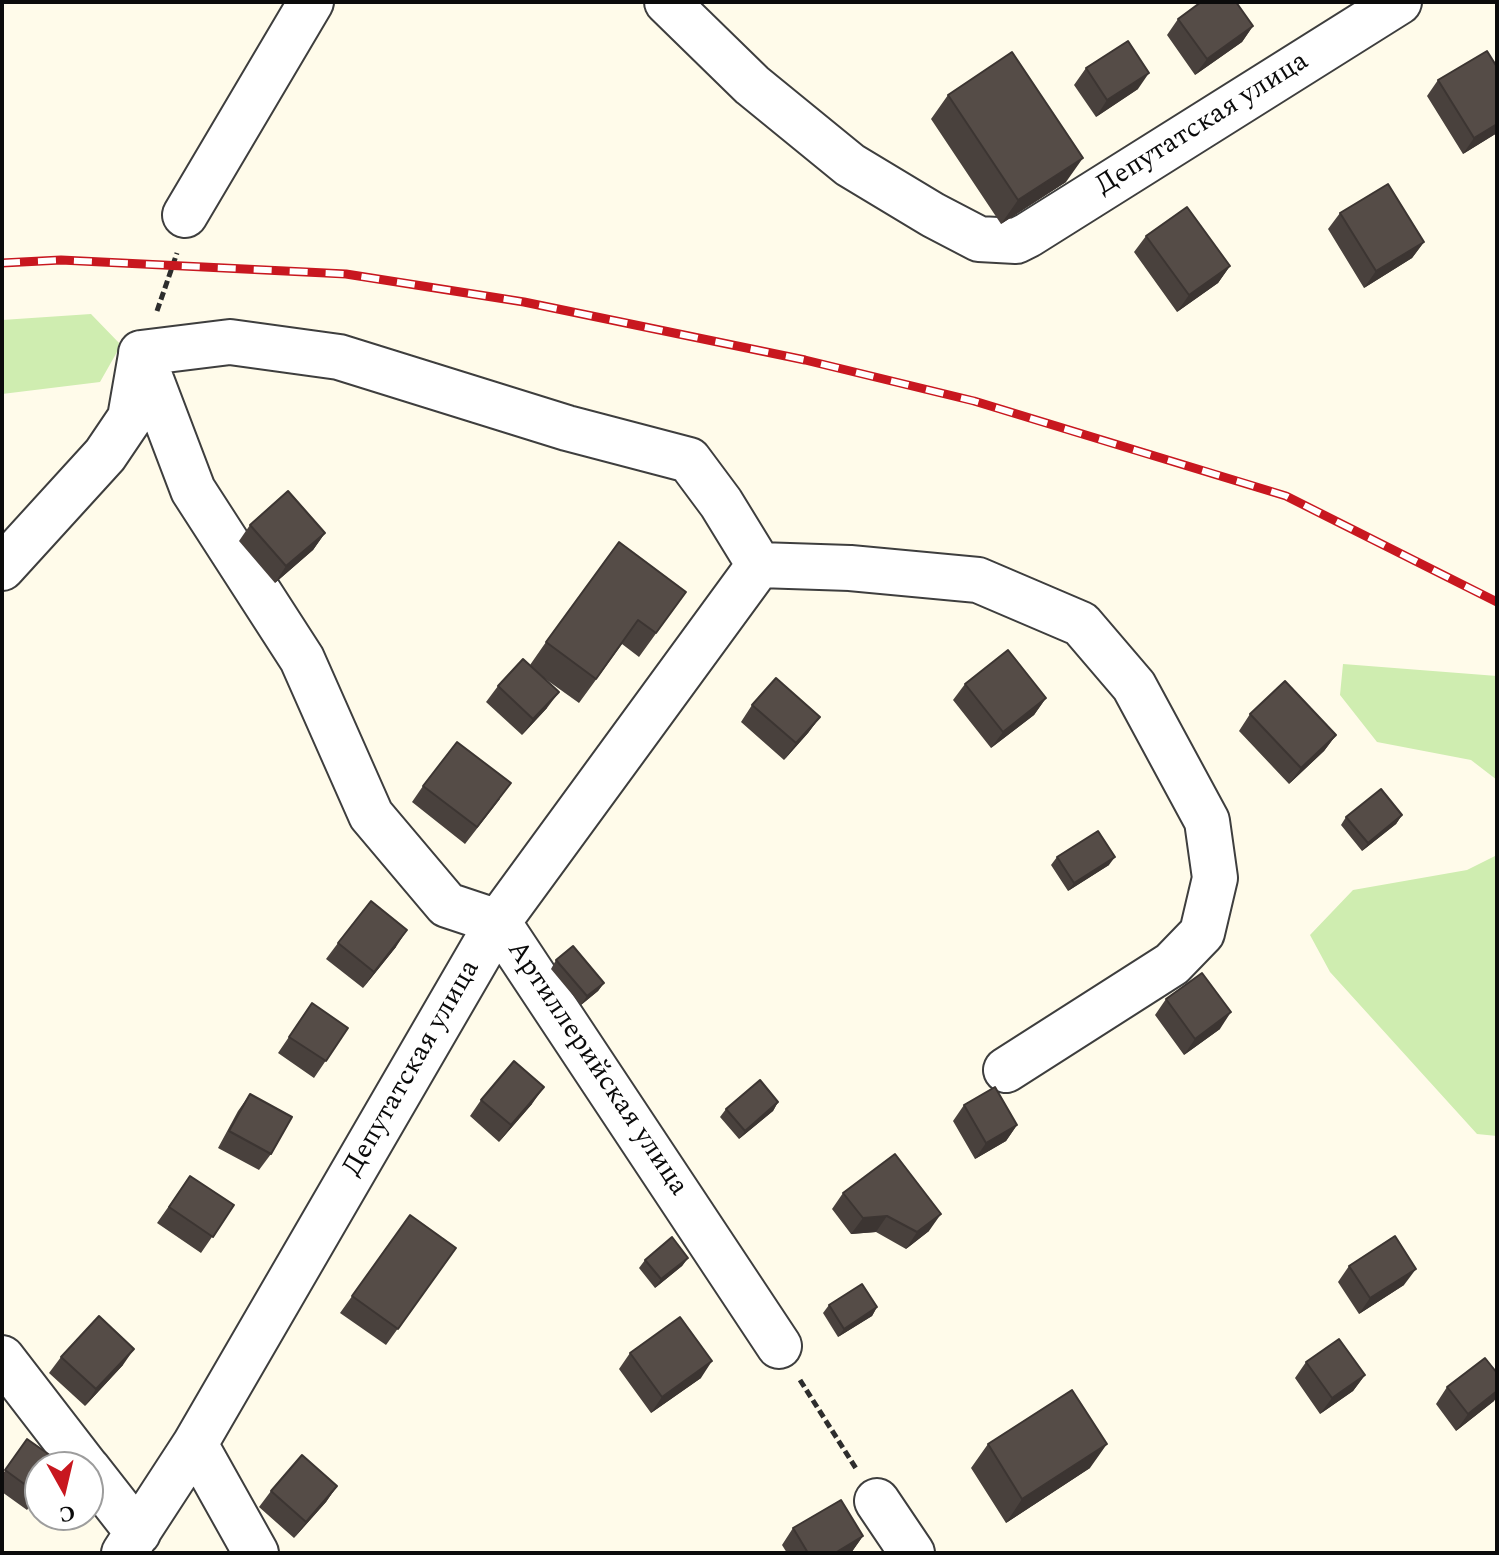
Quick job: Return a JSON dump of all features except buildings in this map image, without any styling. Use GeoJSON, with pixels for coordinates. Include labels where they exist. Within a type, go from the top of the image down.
{"type":"FeatureCollection","features":[{"type":"Feature","properties":{"kind":"street"},"geometry":{"type":"LineString","coordinates":[[185,215],[311,2]]}},
{"type":"Feature","properties":{"kind":"street","name":"Депутатская улица"},"geometry":{"type":"LineString","coordinates":[[667,2],[752,85],[850,165],[979,239],[1004,241],[1016,241],[1028,235],[1399,2]]}},
{"type":"Feature","properties":{"kind":"street"},"geometry":{"type":"LineString","coordinates":[[2,568],[105,455],[130,418],[141,353],[230,342],[339,357],[567,428],[689,460],[721,503],[759,565],[850,568],[978,580],[1081,624],[1134,686],[1168,746],[1207,821],[1215,878],[1202,933],[1172,964],[1006,1070]]}},
{"type":"Feature","properties":{"kind":"street","name":"Артиллерийская улица"},"geometry":{"type":"LineString","coordinates":[[141,353],[193,490],[302,659],[371,815],[447,905],[498,922],[779,1346]]}},
{"type":"Feature","properties":{"kind":"street","name":"Депутатская улица"},"geometry":{"type":"LineString","coordinates":[[131,1543],[195,1444],[498,922],[759,565]]}},
{"type":"Feature","properties":{"kind":"street"},"geometry":{"type":"LineString","coordinates":[[2,1358],[74,1451]]}},
{"type":"Feature","properties":{"kind":"street"},"geometry":{"type":"LineString","coordinates":[[195,1444],[256,1553]]}},
{"type":"Feature","properties":{"kind":"street"},"geometry":{"type":"LineString","coordinates":[[104,1497],[131,1543]]}},
{"type":"Feature","properties":{"kind":"street"},"geometry":{"type":"LineString","coordinates":[[877,1501],[912,1553]]}},
{"type":"Feature","properties":{"kind":"path"},"geometry":{"type":"LineString","coordinates":[[141,353],[174,266],[185,215]]}},
{"type":"Feature","properties":{"kind":"path"},"geometry":{"type":"LineString","coordinates":[[779,1346],[877,1501]]}},
{"type":"Feature","properties":{"kind":"green space"},"geometry":{"type":"Polygon","coordinates":[[[91,314],[121,345],[100,382],[2,394],[2,320],[91,314]]]}},
{"type":"Feature","properties":{"kind":"green space"},"geometry":{"type":"Polygon","coordinates":[[[1343,664],[1497,676],[1497,780],[1471,760],[1377,742],[1340,695],[1343,664]]]}},
{"type":"Feature","properties":{"kind":"green space"},"geometry":{"type":"Polygon","coordinates":[[[1497,855],[1497,1136],[1477,1134],[1330,972],[1310,935],[1353,890],[1467,870],[1497,855]]]}},
{"type":"Feature","properties":{"kind":"railway"},"geometry":{"type":"LineString","coordinates":[[2,263],[61,260],[346,274],[524,302],[805,360],[974,401],[1286,496],[1497,602]]}}]}
